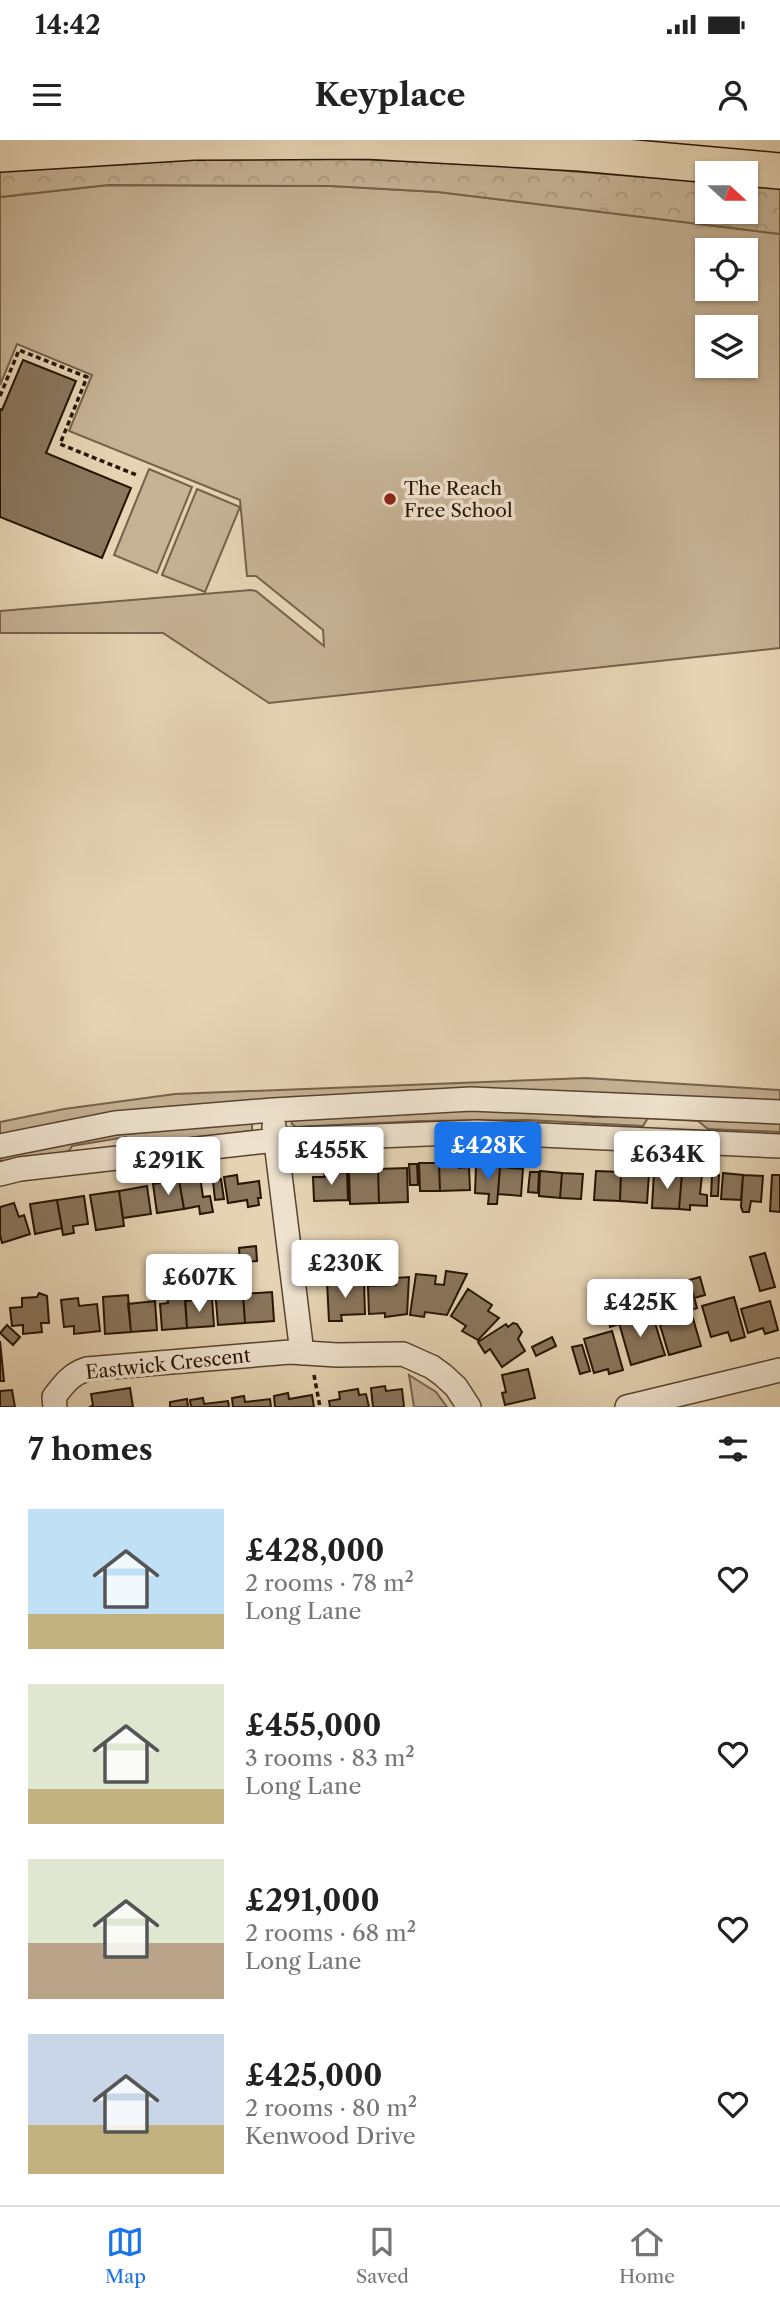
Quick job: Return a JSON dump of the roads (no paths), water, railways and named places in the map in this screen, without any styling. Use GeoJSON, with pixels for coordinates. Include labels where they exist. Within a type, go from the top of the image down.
{"type":"FeatureCollection","features":[{"type":"Feature","properties":{"kind":"main road"},"geometry":{"type":"LineString","coordinates":[[0,154],[193,142],[368,141],[580,153],[780,171]]}},
{"type":"Feature","properties":{"kind":"street"},"geometry":{"type":"LineString","coordinates":[[0,1146],[115,1123],[273,1110],[471,1099],[780,1112]]}},
{"type":"Feature","properties":{"kind":"street"},"geometry":{"type":"LineString","coordinates":[[273,1110],[306,1352]]}},
{"type":"Feature","properties":{"kind":"street"},"geometry":{"type":"LineString","coordinates":[[0,1174],[20,1169],[276,1140],[477,1132],[780,1146]]}},
{"type":"Feature","properties":{"kind":"street","name":"Eastwick Crescent"},"geometry":{"type":"LineString","coordinates":[[55,1407],[54,1398],[62,1386],[76,1373],[87,1369],[306,1352],[337,1355],[403,1354],[443,1375],[456,1387],[469,1407]]}},
{"type":"Feature","properties":{"kind":"street"},"geometry":{"type":"LineString","coordinates":[[627,1407],[780,1370]]}},
{"type":"Feature","properties":{"kind":"place","name":"The Reach Free School"},"geometry":{"type":"Point","coordinates":[390,499]}}]}
